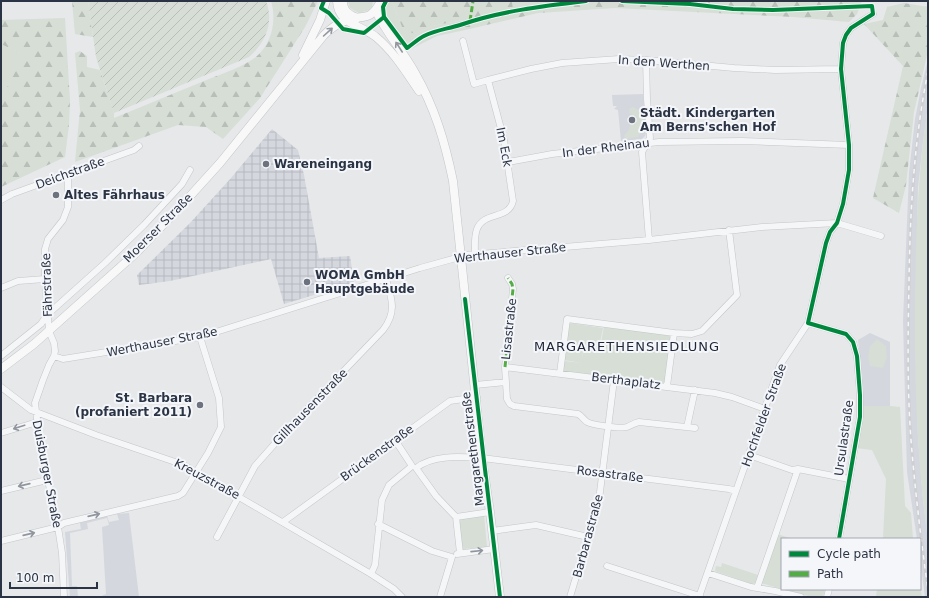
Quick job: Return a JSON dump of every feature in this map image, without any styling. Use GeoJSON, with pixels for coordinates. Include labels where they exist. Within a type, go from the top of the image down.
{"type":"FeatureCollection","features":[{"type":"Feature","properties":{"kind":"main road","name":"Moerser Straße"},"geometry":{"type":"LineString","coordinates":[[296,69],[320,20],[326,1]]}},
{"type":"Feature","properties":{"kind":"main road"},"geometry":{"type":"LineString","coordinates":[[338,1],[338,9],[345,20],[369,16],[376,11],[381,1]]}},
{"type":"Feature","properties":{"kind":"main road"},"geometry":{"type":"LineString","coordinates":[[343,1],[346,11],[350,15],[357,18]]}},
{"type":"Feature","properties":{"kind":"main road"},"geometry":{"type":"LineString","coordinates":[[376,1],[376,11]]}},
{"type":"Feature","properties":{"kind":"main road","name":"Margarethenstraße"},"geometry":{"type":"LineString","coordinates":[[376,11],[381,22],[414,71],[430,106]]}},
{"type":"Feature","properties":{"kind":"main road","name":"Moerser Straße"},"geometry":{"type":"LineString","coordinates":[[1,369],[34,344],[136,253],[182,206],[220,163],[324,35],[333,27],[345,20]]}},
{"type":"Feature","properties":{"kind":"main road","name":"Margarethenstraße"},"geometry":{"type":"LineString","coordinates":[[345,20],[368,32],[396,57],[438,120],[446,148],[453,181],[460,256],[477,397],[482,458],[500,597]]}},
{"type":"Feature","properties":{"kind":"street","name":"Hochfelder Straße"},"geometry":{"type":"LineString","coordinates":[[699,596],[780,365],[808,323],[826,243],[830,232],[837,223],[843,204],[849,170],[849,145],[841,69],[843,43],[851,28],[873,14]]}},
{"type":"Feature","properties":{"kind":"street"},"geometry":{"type":"LineString","coordinates":[[463,41],[474,84],[488,80]]}},
{"type":"Feature","properties":{"kind":"street","name":"In den Werthen"},"geometry":{"type":"LineString","coordinates":[[488,80],[562,63],[620,59],[748,69],[841,69]]}},
{"type":"Feature","properties":{"kind":"street"},"geometry":{"type":"LineString","coordinates":[[646,60],[650,138],[642,152],[649,240]]}},
{"type":"Feature","properties":{"kind":"street","name":"Im Eck"},"geometry":{"type":"LineString","coordinates":[[474,254],[475,235],[477,228],[482,221],[506,212],[511,207],[513,201],[504,140],[488,80]]}},
{"type":"Feature","properties":{"kind":"street","name":"In der Rheinau"},"geometry":{"type":"LineString","coordinates":[[508,162],[552,154],[659,142],[698,141],[849,145]]}},
{"type":"Feature","properties":{"kind":"street","name":"Deichstraße"},"geometry":{"type":"LineString","coordinates":[[1,200],[12,194],[134,150],[139,146]]}},
{"type":"Feature","properties":{"kind":"street"},"geometry":{"type":"LineString","coordinates":[[1,356],[41,324],[47,315],[105,263],[144,225],[182,184],[190,170]]}},
{"type":"Feature","properties":{"kind":"street","name":"Fährstraße"},"geometry":{"type":"LineString","coordinates":[[48,331],[45,249],[48,239],[63,220],[68,207],[68,174]]}},
{"type":"Feature","properties":{"kind":"street","name":"Werthauser Straße"},"geometry":{"type":"LineString","coordinates":[[54,356],[63,359],[200,337],[460,256],[649,240],[762,227],[837,223],[881,236]]}},
{"type":"Feature","properties":{"kind":"street"},"geometry":{"type":"LineString","coordinates":[[560,373],[567,319],[674,333],[692,334],[702,331],[737,294],[729,230]]}},
{"type":"Feature","properties":{"kind":"street","name":"Lisastraße"},"geometry":{"type":"LineString","coordinates":[[508,278],[513,289],[505,367],[507,399],[510,404],[514,406],[578,414],[587,421],[608,426],[627,427],[639,422],[695,428]]}},
{"type":"Feature","properties":{"kind":"street"},"geometry":{"type":"LineString","coordinates":[[1,288],[18,281],[45,279]]}},
{"type":"Feature","properties":{"kind":"street","name":"Gillhausenstraße"},"geometry":{"type":"LineString","coordinates":[[217,537],[255,466],[286,431],[352,364],[389,322],[392,314],[392,298],[386,279]]}},
{"type":"Feature","properties":{"kind":"street","name":"Ursulastraße"},"geometry":{"type":"LineString","coordinates":[[808,323],[846,334],[853,342],[857,356],[860,417],[839,538]]}},
{"type":"Feature","properties":{"kind":"street"},"geometry":{"type":"LineString","coordinates":[[48,331],[54,343],[54,356]]}},
{"type":"Feature","properties":{"kind":"street","name":"Berthaplatz"},"geometry":{"type":"LineString","coordinates":[[505,367],[667,386],[674,333]]}},
{"type":"Feature","properties":{"kind":"street"},"geometry":{"type":"LineString","coordinates":[[1,540],[58,527],[64,522],[178,496],[183,493],[208,453],[221,427],[219,398],[200,337]]}},
{"type":"Feature","properties":{"kind":"street","name":"Duisburger Straße"},"geometry":{"type":"LineString","coordinates":[[54,356],[48,365],[35,403],[35,411],[47,480],[58,527],[62,554],[64,597]]}},
{"type":"Feature","properties":{"kind":"street","name":"Barbarastraße"},"geometry":{"type":"LineString","coordinates":[[570,597],[588,536],[592,529],[600,492],[614,380]]}},
{"type":"Feature","properties":{"kind":"street"},"geometry":{"type":"LineString","coordinates":[[475,385],[506,382]]}},
{"type":"Feature","properties":{"kind":"street"},"geometry":{"type":"LineString","coordinates":[[667,386],[732,397],[765,408]]}},
{"type":"Feature","properties":{"kind":"street","name":"Kreuzstraße"},"geometry":{"type":"LineString","coordinates":[[1,387],[28,406],[31,410],[96,435],[184,465],[371,574],[394,589],[402,597]]}},
{"type":"Feature","properties":{"kind":"street"},"geometry":{"type":"LineString","coordinates":[[687,427],[695,390]]}},
{"type":"Feature","properties":{"kind":"street","name":"Brückenstraße"},"geometry":{"type":"LineString","coordinates":[[283,522],[450,401],[477,397]]}},
{"type":"Feature","properties":{"kind":"street"},"geometry":{"type":"LineString","coordinates":[[1,433],[37,422]]}},
{"type":"Feature","properties":{"kind":"street"},"geometry":{"type":"LineString","coordinates":[[395,440],[436,496],[456,517],[460,553]]}},
{"type":"Feature","properties":{"kind":"street"},"geometry":{"type":"LineString","coordinates":[[749,455],[792,470],[798,469],[849,479]]}},
{"type":"Feature","properties":{"kind":"street","name":"Rosastraße"},"geometry":{"type":"LineString","coordinates":[[371,574],[375,565],[378,524],[382,500],[389,485],[414,467],[436,459],[459,457],[482,458],[602,472],[736,491]]}},
{"type":"Feature","properties":{"kind":"street"},"geometry":{"type":"LineString","coordinates":[[757,588],[798,469]]}},
{"type":"Feature","properties":{"kind":"street"},"geometry":{"type":"LineString","coordinates":[[1,491],[47,480]]}},
{"type":"Feature","properties":{"kind":"street"},"geometry":{"type":"LineString","coordinates":[[456,517],[490,512]]}},
{"type":"Feature","properties":{"kind":"street"},"geometry":{"type":"LineString","coordinates":[[378,524],[432,551],[452,556],[460,553],[494,549]]}},
{"type":"Feature","properties":{"kind":"street"},"geometry":{"type":"LineString","coordinates":[[492,531],[536,525],[588,536]]}},
{"type":"Feature","properties":{"kind":"street"},"geometry":{"type":"LineString","coordinates":[[440,597],[452,556]]}},
{"type":"Feature","properties":{"kind":"street"},"geometry":{"type":"LineString","coordinates":[[607,566],[699,596]]}},
{"type":"Feature","properties":{"kind":"street"},"geometry":{"type":"LineString","coordinates":[[708,573],[750,587],[801,597]]}},
{"type":"Feature","properties":{"kind":"shaded area"},"geometry":{"type":"Polygon","coordinates":[[[928,59],[928,106],[918,188],[915,328],[918,438],[928,541],[928,597],[925,597],[921,567],[921,538],[917,538],[907,472],[903,321],[909,173],[915,119],[928,59]]]}},
{"type":"Feature","properties":{"kind":"shaded area","name":"Städt. Kindergarten Am Berns'schen Hof"},"geometry":{"type":"Polygon","coordinates":[[[643,94],[645,136],[642,139],[621,141],[618,110],[614,109],[617,106],[613,106],[612,95],[643,94]]]}},
{"type":"Feature","properties":{"kind":"shaded area"},"geometry":{"type":"Polygon","coordinates":[[[272,129],[298,150],[319,258],[350,256],[354,283],[284,304],[271,259],[170,281],[139,285],[137,275],[190,223],[231,178],[272,129]]]}},
{"type":"Feature","properties":{"kind":"shaded area"},"geometry":{"type":"Polygon","coordinates":[[[870,333],[890,342],[890,406],[863,406],[862,373],[858,340],[870,333]]]}},
{"type":"Feature","properties":{"kind":"shaded area"},"geometry":{"type":"Polygon","coordinates":[[[129,513],[139,597],[99,597],[106,594],[102,527],[109,525],[107,518],[87,523],[88,529],[70,533],[72,586],[77,586],[78,597],[70,597],[65,532],[81,529],[80,523],[107,516],[109,522],[119,520],[117,514],[129,513]]]}},
{"type":"Feature","properties":{"kind":"green space"},"geometry":{"type":"Polygon","coordinates":[[[72,1],[88,1],[93,37],[75,34],[72,1]]]}},
{"type":"Feature","properties":{"kind":"green space"},"geometry":{"type":"Polygon","coordinates":[[[88,1],[266,1],[269,24],[267,32],[260,45],[249,57],[114,113],[96,57],[88,1]]]}},
{"type":"Feature","properties":{"kind":"green space"},"geometry":{"type":"Polygon","coordinates":[[[271,1],[318,1],[305,27],[260,98],[223,139],[206,127],[178,125],[75,162],[80,110],[75,53],[80,51],[87,56],[87,67],[100,70],[114,113],[114,118],[233,70],[256,57],[266,45],[272,31],[273,8],[271,1]]]}},
{"type":"Feature","properties":{"kind":"green space"},"geometry":{"type":"Polygon","coordinates":[[[348,1],[373,1],[372,7],[369,10],[359,13],[350,8],[348,1]]]}},
{"type":"Feature","properties":{"kind":"green space"},"geometry":{"type":"Polygon","coordinates":[[[392,1],[402,27],[415,34],[432,26],[464,20],[465,30],[437,36],[411,49],[408,48],[385,16],[387,4],[392,1]]]}},
{"type":"Feature","properties":{"kind":"green space"},"geometry":{"type":"Polygon","coordinates":[[[392,1],[512,1],[513,9],[550,3],[550,1],[862,1],[857,14],[849,22],[794,17],[615,8],[538,13],[465,30],[463,20],[432,26],[415,34],[402,27],[392,1]]]}},
{"type":"Feature","properties":{"kind":"green space"},"geometry":{"type":"Polygon","coordinates":[[[512,1],[550,1],[550,3],[513,10],[512,1]]]}},
{"type":"Feature","properties":{"kind":"green space"},"geometry":{"type":"Polygon","coordinates":[[[904,3],[928,7],[928,51],[914,112],[906,185],[899,213],[873,198],[903,66],[864,24],[883,20],[887,7],[904,3]]]}},
{"type":"Feature","properties":{"kind":"green space"},"geometry":{"type":"Polygon","coordinates":[[[65,18],[70,101],[65,157],[1,187],[1,97],[24,55],[1,44],[1,20],[65,18]]]}},
{"type":"Feature","properties":{"kind":"green space"},"geometry":{"type":"Polygon","coordinates":[[[1,44],[25,55],[2,97],[1,97],[1,44]]]}},
{"type":"Feature","properties":{"kind":"green space"},"geometry":{"type":"Polygon","coordinates":[[[928,106],[928,541],[919,450],[916,388],[915,296],[918,201],[928,106]]]}},
{"type":"Feature","properties":{"kind":"green space"},"geometry":{"type":"Polygon","coordinates":[[[633,107],[642,112],[642,132],[638,137],[626,139],[624,136],[629,130],[633,115],[629,113],[630,108],[633,107]]]}},
{"type":"Feature","properties":{"kind":"green space"},"geometry":{"type":"Polygon","coordinates":[[[569,323],[603,328],[600,342],[586,341],[601,343],[604,327],[672,335],[665,383],[562,371],[564,361],[582,363],[564,360],[569,323]]]}},
{"type":"Feature","properties":{"kind":"green space"},"geometry":{"type":"Polygon","coordinates":[[[877,339],[886,346],[887,357],[883,368],[870,366],[868,357],[870,346],[877,339]]]}},
{"type":"Feature","properties":{"kind":"green space"},"geometry":{"type":"Polygon","coordinates":[[[861,406],[900,407],[905,506],[911,513],[913,538],[883,538],[886,479],[872,450],[856,448],[861,406]]]}},
{"type":"Feature","properties":{"kind":"green space"},"geometry":{"type":"Polygon","coordinates":[[[484,515],[487,547],[462,549],[458,519],[484,515]]]}},
{"type":"Feature","properties":{"kind":"green space"},"geometry":{"type":"Polygon","coordinates":[[[777,534],[790,538],[781,538],[781,589],[761,583],[777,534]]]}},
{"type":"Feature","properties":{"kind":"green space"},"geometry":{"type":"Polygon","coordinates":[[[722,563],[758,575],[755,583],[752,584],[715,571],[716,566],[721,567],[722,563]]]}},
{"type":"Feature","properties":{"kind":"green space"},"geometry":{"type":"Polygon","coordinates":[[[787,590],[825,590],[823,597],[812,597],[787,590]]]}},
{"type":"Feature","properties":{"kind":"green space"},"geometry":{"type":"Polygon","coordinates":[[[877,590],[921,590],[922,597],[876,597],[877,590]]]}},
{"type":"Feature","properties":{"kind":"railway"},"geometry":{"type":"LineString","coordinates":[[928,71],[916,150],[912,202],[908,321],[910,420],[918,515],[928,590]]}},
{"type":"Feature","properties":{"kind":"marked path"},"geometry":{"type":"LineString","coordinates":[[470,21],[473,1]]}},
{"type":"Feature","properties":{"kind":"marked path"},"geometry":{"type":"LineString","coordinates":[[505,367],[513,289],[508,278]]}},
{"type":"Feature","properties":{"kind":"cycle path"},"geometry":{"type":"LineString","coordinates":[[324,1],[321,8],[329,13],[343,29],[364,33],[384,17]]}},
{"type":"Feature","properties":{"kind":"cycle path"},"geometry":{"type":"LineString","coordinates":[[386,1],[383,7],[384,17],[407,48],[428,34],[475,20],[538,7],[586,1]]}},
{"type":"Feature","properties":{"kind":"cycle path"},"geometry":{"type":"LineString","coordinates":[[622,1],[690,4],[733,9],[773,10],[872,6],[873,14],[851,28],[843,43],[841,69],[849,145],[849,170],[843,204],[837,223],[830,232],[826,243],[808,323],[846,334],[853,342],[857,356],[860,417],[839,538]]}},
{"type":"Feature","properties":{"kind":"cycle path"},"geometry":{"type":"LineString","coordinates":[[465,299],[500,597]]}},
{"type":"Feature","properties":{"kind":"place","name":"Städt. Kindergarten Am Berns'schen Hof"},"geometry":{"type":"Point","coordinates":[632,120]}},
{"type":"Feature","properties":{"kind":"place","name":"Wareneingang"},"geometry":{"type":"Point","coordinates":[266,164]}},
{"type":"Feature","properties":{"kind":"place","name":"Altes Fährhaus"},"geometry":{"type":"Point","coordinates":[56,195]}},
{"type":"Feature","properties":{"kind":"place","name":"WOMA GmbH Hauptgebäude"},"geometry":{"type":"Point","coordinates":[307,282]}},
{"type":"Feature","properties":{"kind":"place","name":"St. Barbara (profaniert 2011)"},"geometry":{"type":"Point","coordinates":[200,405]}},
{"type":"Feature","properties":{"kind":"district","name":"MARGARETHENSIEDLUNG"},"geometry":{"type":"Point","coordinates":[627,346]}}]}
